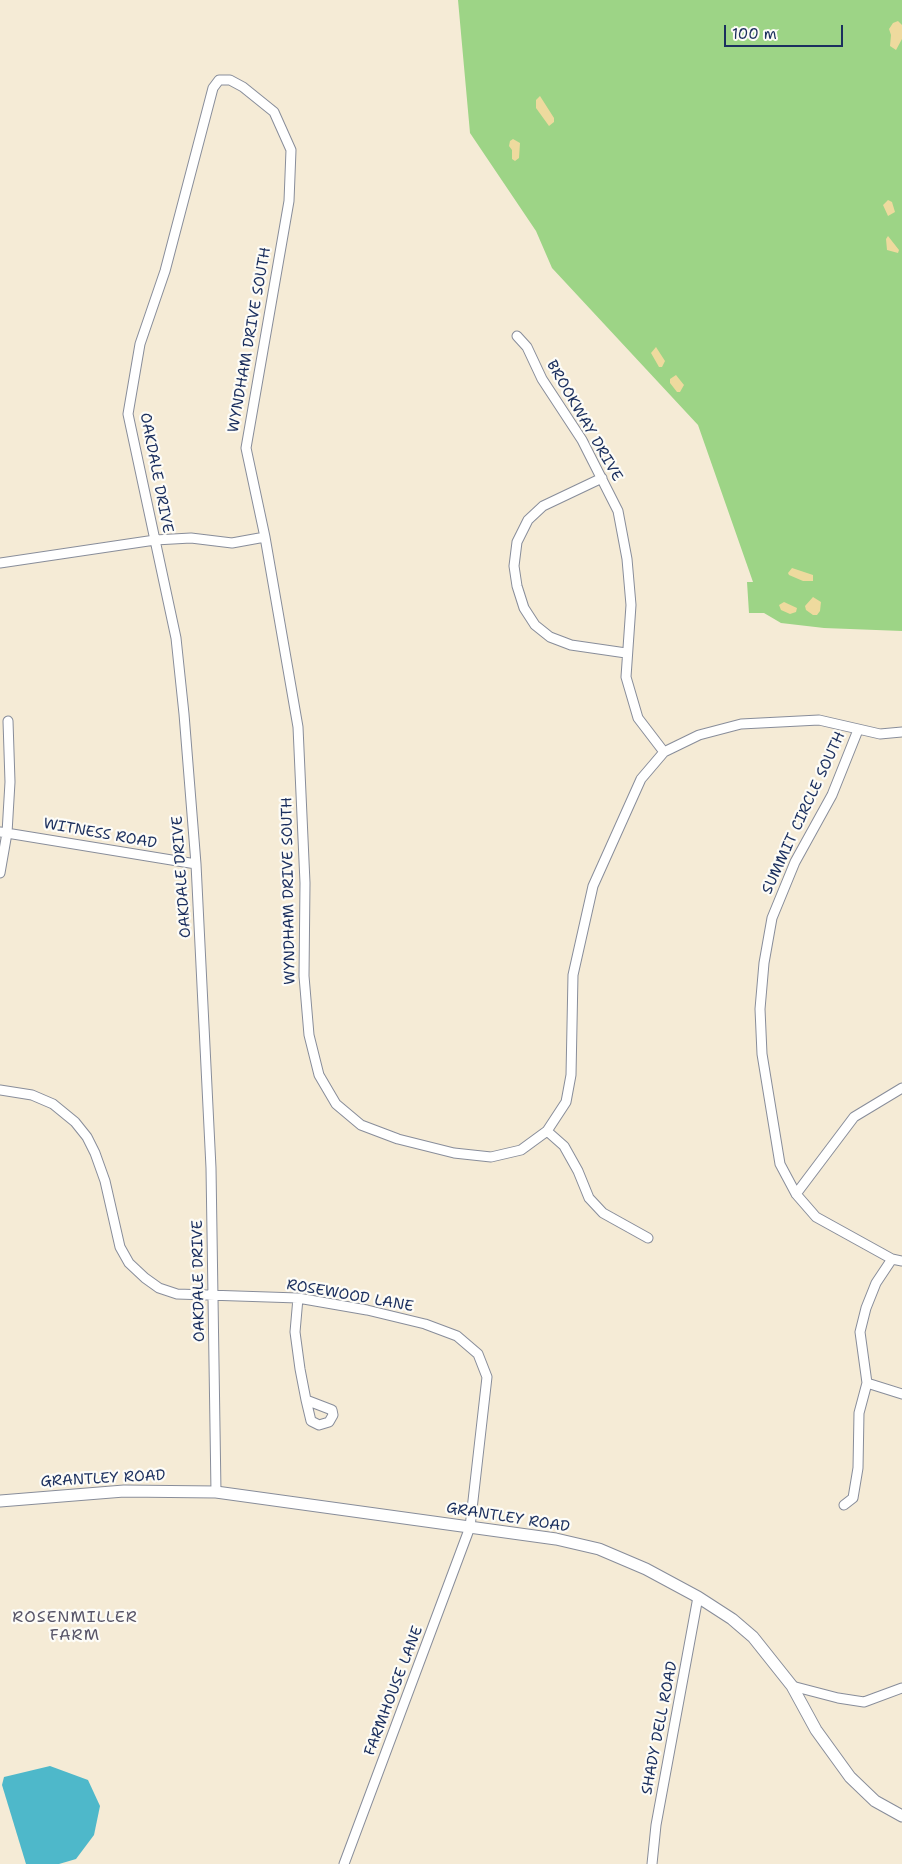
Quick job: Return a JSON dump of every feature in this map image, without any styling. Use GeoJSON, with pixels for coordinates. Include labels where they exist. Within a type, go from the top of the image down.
{"type":"FeatureCollection","features":[{"type":"Feature","properties":{"kind":"street","name":"WYNDHAM DRIVE SOUTH"},"geometry":{"type":"LineString","coordinates":[[165,271],[213,88],[219,80],[230,80],[258,97],[274,112],[291,150],[288,201],[246,448],[265,537],[298,727],[305,883],[304,976],[309,1035],[319,1075],[336,1104],[361,1125],[398,1139],[454,1153],[491,1157],[521,1150],[547,1131],[566,1102],[571,1075],[573,975],[593,886],[641,779],[664,752],[699,735],[741,724],[819,720],[880,734],[902,732]]}},
{"type":"Feature","properties":{"kind":"street","name":"OAKDALE DRIVE"},"geometry":{"type":"LineString","coordinates":[[165,271],[140,344],[128,414],[176,638],[196,864],[211,1159],[216,1492]]}},
{"type":"Feature","properties":{"kind":"street","name":"BROOKWAY DRIVE"},"geometry":{"type":"LineString","coordinates":[[517,336],[527,348],[542,380],[582,440],[618,511],[627,559],[631,605],[626,653],[626,677],[638,718],[664,752]]}},
{"type":"Feature","properties":{"kind":"street"},"geometry":{"type":"LineString","coordinates":[[602,478],[543,506],[528,520],[518,542],[514,566],[517,586],[524,608],[535,625],[550,637],[571,645],[626,653]]}},
{"type":"Feature","properties":{"kind":"street"},"geometry":{"type":"LineString","coordinates":[[0,563],[155,540],[191,538],[232,543],[265,537]]}},
{"type":"Feature","properties":{"kind":"street"},"geometry":{"type":"LineString","coordinates":[[0,873],[10,782],[8,721]]}},
{"type":"Feature","properties":{"kind":"street","name":"SUMMIT CIRCLE SOUTH"},"geometry":{"type":"LineString","coordinates":[[858,730],[832,795],[795,862],[772,918],[764,963],[760,1009],[762,1054],[780,1164],[796,1194],[816,1216],[892,1258],[902,1261]]}},
{"type":"Feature","properties":{"kind":"street","name":"WITNESS ROAD"},"geometry":{"type":"LineString","coordinates":[[3,832],[196,864]]}},
{"type":"Feature","properties":{"kind":"street"},"geometry":{"type":"LineString","coordinates":[[796,1194],[854,1117],[902,1088]]}},
{"type":"Feature","properties":{"kind":"street","name":"ROSEWOOD LANE"},"geometry":{"type":"LineString","coordinates":[[0,1090],[32,1095],[53,1104],[75,1122],[87,1137],[104,1181],[120,1247],[129,1263],[159,1288],[177,1294],[298,1298],[425,1324],[457,1336],[478,1354],[487,1378],[470,1527]]}},
{"type":"Feature","properties":{"kind":"street"},"geometry":{"type":"LineString","coordinates":[[547,1131],[564,1146],[578,1171],[589,1198],[603,1213],[648,1238]]}},
{"type":"Feature","properties":{"kind":"street"},"geometry":{"type":"LineString","coordinates":[[844,1505],[853,1498],[858,1468],[859,1413],[867,1383],[860,1332],[866,1308],[876,1283],[892,1258]]}},
{"type":"Feature","properties":{"kind":"street"},"geometry":{"type":"LineString","coordinates":[[298,1298],[295,1332],[306,1400]]}},
{"type":"Feature","properties":{"kind":"street"},"geometry":{"type":"LineString","coordinates":[[867,1383],[902,1394]]}},
{"type":"Feature","properties":{"kind":"street","name":"GRANTLEY ROAD"},"geometry":{"type":"LineString","coordinates":[[0,1501],[124,1491],[216,1492],[556,1539],[599,1549],[646,1569],[698,1597],[732,1619],[753,1637],[792,1686],[816,1730],[850,1777],[875,1801],[902,1816]]}},
{"type":"Feature","properties":{"kind":"street","name":"FARMHOUSE LANE"},"geometry":{"type":"LineString","coordinates":[[344,1864],[470,1527]]}},
{"type":"Feature","properties":{"kind":"street","name":"SHADY DELL ROAD"},"geometry":{"type":"LineString","coordinates":[[652,1864],[656,1825],[698,1597]]}},
{"type":"Feature","properties":{"kind":"street"},"geometry":{"type":"LineString","coordinates":[[792,1686],[838,1698],[864,1702],[902,1688]]}},
{"type":"Feature","properties":{"kind":"green space"},"geometry":{"type":"Polygon","coordinates":[[[458,0],[902,0],[902,631],[824,628],[781,623],[764,613],[749,613],[747,582],[753,582],[698,425],[552,268],[536,231],[470,133],[458,0]]]}},
{"type":"Feature","properties":{"kind":"sand"},"geometry":{"type":"Polygon","coordinates":[[[898,21],[902,25],[902,39],[896,50],[890,46],[891,35],[889,29],[893,23],[898,21]]]}},
{"type":"Feature","properties":{"kind":"sand"},"geometry":{"type":"Polygon","coordinates":[[[540,96],[554,118],[554,122],[549,126],[536,108],[536,100],[540,96]]]}},
{"type":"Feature","properties":{"kind":"sand"},"geometry":{"type":"Polygon","coordinates":[[[513,139],[520,143],[519,158],[515,161],[512,159],[512,150],[509,146],[510,141],[513,139]]]}},
{"type":"Feature","properties":{"kind":"sand"},"geometry":{"type":"Polygon","coordinates":[[[888,200],[892,202],[895,212],[888,216],[883,205],[888,200]]]}},
{"type":"Feature","properties":{"kind":"sand"},"geometry":{"type":"Polygon","coordinates":[[[888,236],[899,250],[898,253],[887,250],[886,239],[888,236]]]}},
{"type":"Feature","properties":{"kind":"sand"},"geometry":{"type":"Polygon","coordinates":[[[656,347],[665,361],[662,367],[659,367],[651,353],[656,347]]]}},
{"type":"Feature","properties":{"kind":"sand"},"geometry":{"type":"Polygon","coordinates":[[[676,375],[684,385],[680,392],[677,392],[670,383],[670,379],[676,375]]]}},
{"type":"Feature","properties":{"kind":"sand"},"geometry":{"type":"Polygon","coordinates":[[[792,568],[813,575],[813,581],[803,581],[789,575],[788,573],[792,568]]]}},
{"type":"Feature","properties":{"kind":"sand"},"geometry":{"type":"Polygon","coordinates":[[[813,597],[821,602],[820,611],[817,615],[813,615],[806,610],[805,606],[813,597]]]}},
{"type":"Feature","properties":{"kind":"sand"},"geometry":{"type":"Polygon","coordinates":[[[784,602],[797,608],[796,612],[790,614],[781,610],[779,605],[784,602]]]}},
{"type":"Feature","properties":{"kind":"water"},"geometry":{"type":"Polygon","coordinates":[[[50,1766],[88,1780],[100,1806],[94,1835],[76,1859],[59,1864],[26,1864],[2,1785],[4,1777],[50,1766]]]}},
{"type":"Feature","properties":{"kind":"district","name":"ROSENMILLER FARM"},"geometry":{"type":"Point","coordinates":[75,1627]}}]}
